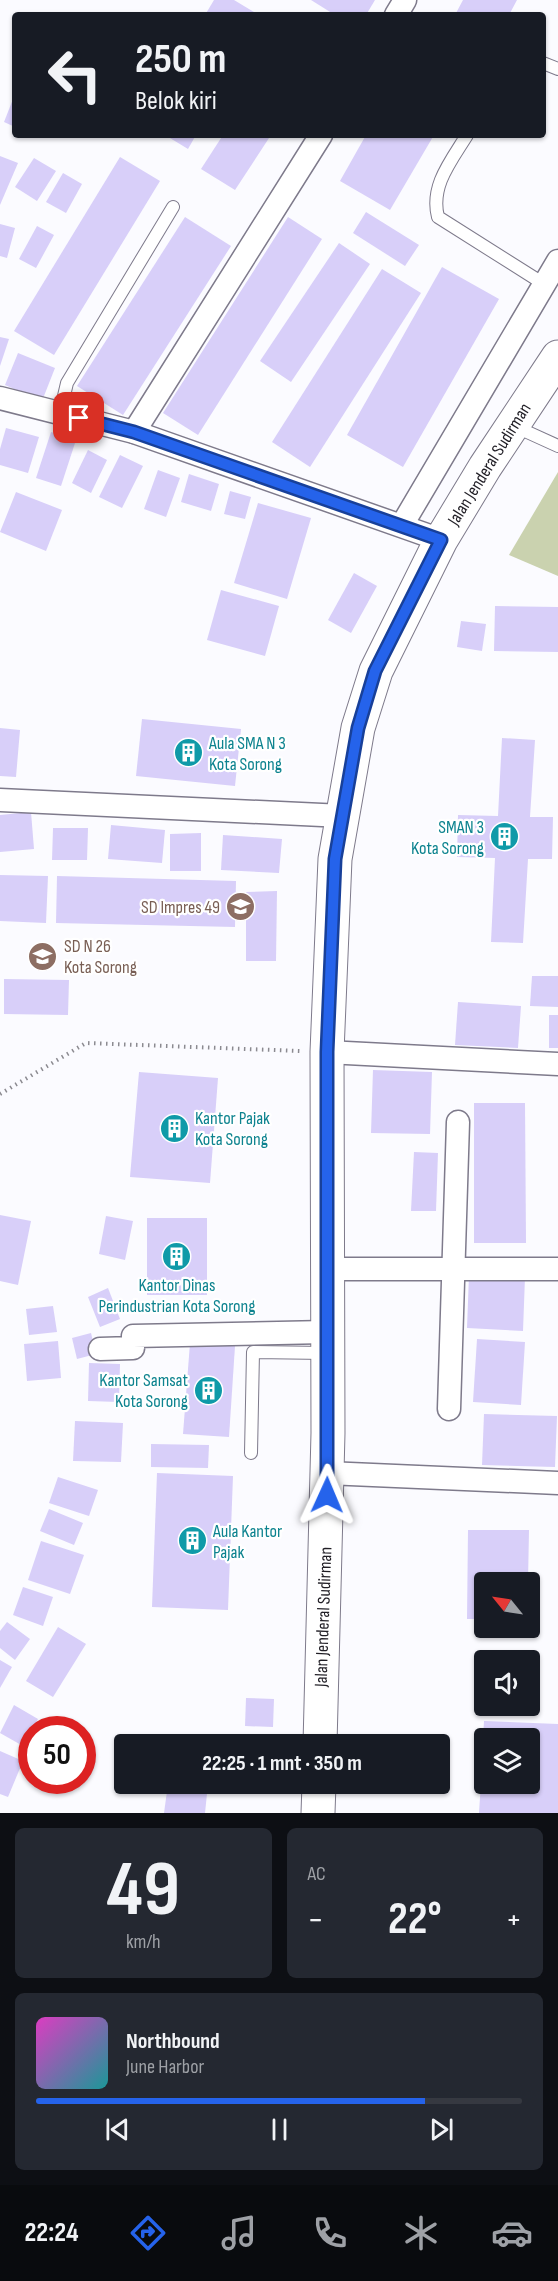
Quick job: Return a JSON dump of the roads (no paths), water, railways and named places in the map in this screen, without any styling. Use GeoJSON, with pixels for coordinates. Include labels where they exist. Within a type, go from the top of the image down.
{"type":"FeatureCollection","features":[{"type":"Feature","properties":{"kind":"main road","name":"Jalan Jenderal Sudirman"},"geometry":{"type":"LineString","coordinates":[[320,1734],[327,1473],[327,1052],[335,859],[358,728],[375,671],[441,540],[558,357]]}},
{"type":"Feature","properties":{"kind":"main road"},"geometry":{"type":"LineString","coordinates":[[318,1813],[319,1794]]}},
{"type":"Feature","properties":{"kind":"street"},"geometry":{"type":"LineString","coordinates":[[134,432],[319,138]]}},
{"type":"Feature","properties":{"kind":"street"},"geometry":{"type":"LineString","coordinates":[[402,525],[558,261]]}},
{"type":"Feature","properties":{"kind":"street"},"geometry":{"type":"LineString","coordinates":[[0,398],[134,432],[441,540]]}},
{"type":"Feature","properties":{"kind":"street"},"geometry":{"type":"LineString","coordinates":[[0,800],[343,816]]}},
{"type":"Feature","properties":{"kind":"street"},"geometry":{"type":"LineString","coordinates":[[327,1052],[558,1064]]}},
{"type":"Feature","properties":{"kind":"street"},"geometry":{"type":"LineString","coordinates":[[449,1409],[458,1122]]}},
{"type":"Feature","properties":{"kind":"street"},"geometry":{"type":"LineString","coordinates":[[326,1269],[452,1271],[558,1269]]}},
{"type":"Feature","properties":{"kind":"street"},"geometry":{"type":"LineString","coordinates":[[100,1349],[133,1348],[133,1336],[327,1342]]}},
{"type":"Feature","properties":{"kind":"street"},"geometry":{"type":"LineString","coordinates":[[327,1473],[558,1484]]}},
{"type":"Feature","properties":{"kind":"lane"},"geometry":{"type":"LineString","coordinates":[[465,138],[442,175],[434,202],[438,217],[544,284]]}},
{"type":"Feature","properties":{"kind":"lane"},"geometry":{"type":"LineString","coordinates":[[60,413],[67,383],[173,207]]}},
{"type":"Feature","properties":{"kind":"lane"},"geometry":{"type":"LineString","coordinates":[[513,426],[558,446]]}},
{"type":"Feature","properties":{"kind":"lane"},"geometry":{"type":"LineString","coordinates":[[251,1453],[253,1352],[327,1342]]}},
{"type":"Feature","properties":{"kind":"place","name":"Aula SMA N 3 Kota Sorong"},"geometry":{"type":"Point","coordinates":[188,753]}},
{"type":"Feature","properties":{"kind":"place","name":"SMAN 3 Kota Sorong"},"geometry":{"type":"Point","coordinates":[505,837]}},
{"type":"Feature","properties":{"kind":"place","name":"SD Impres 49"},"geometry":{"type":"Point","coordinates":[241,907]}},
{"type":"Feature","properties":{"kind":"place","name":"SD N 26 Kota Sorong"},"geometry":{"type":"Point","coordinates":[43,956]}},
{"type":"Feature","properties":{"kind":"place","name":"Kantor Pajak Kota Sorong"},"geometry":{"type":"Point","coordinates":[174,1128]}},
{"type":"Feature","properties":{"kind":"place","name":"Kantor Dinas Perindustrian Kota Sorong"},"geometry":{"type":"Point","coordinates":[177,1256]}},
{"type":"Feature","properties":{"kind":"place","name":"Kantor Samsat Kota Sorong"},"geometry":{"type":"Point","coordinates":[209,1390]}},
{"type":"Feature","properties":{"kind":"place","name":"Aula Kantor Pajak"},"geometry":{"type":"Point","coordinates":[192,1541]}}]}
